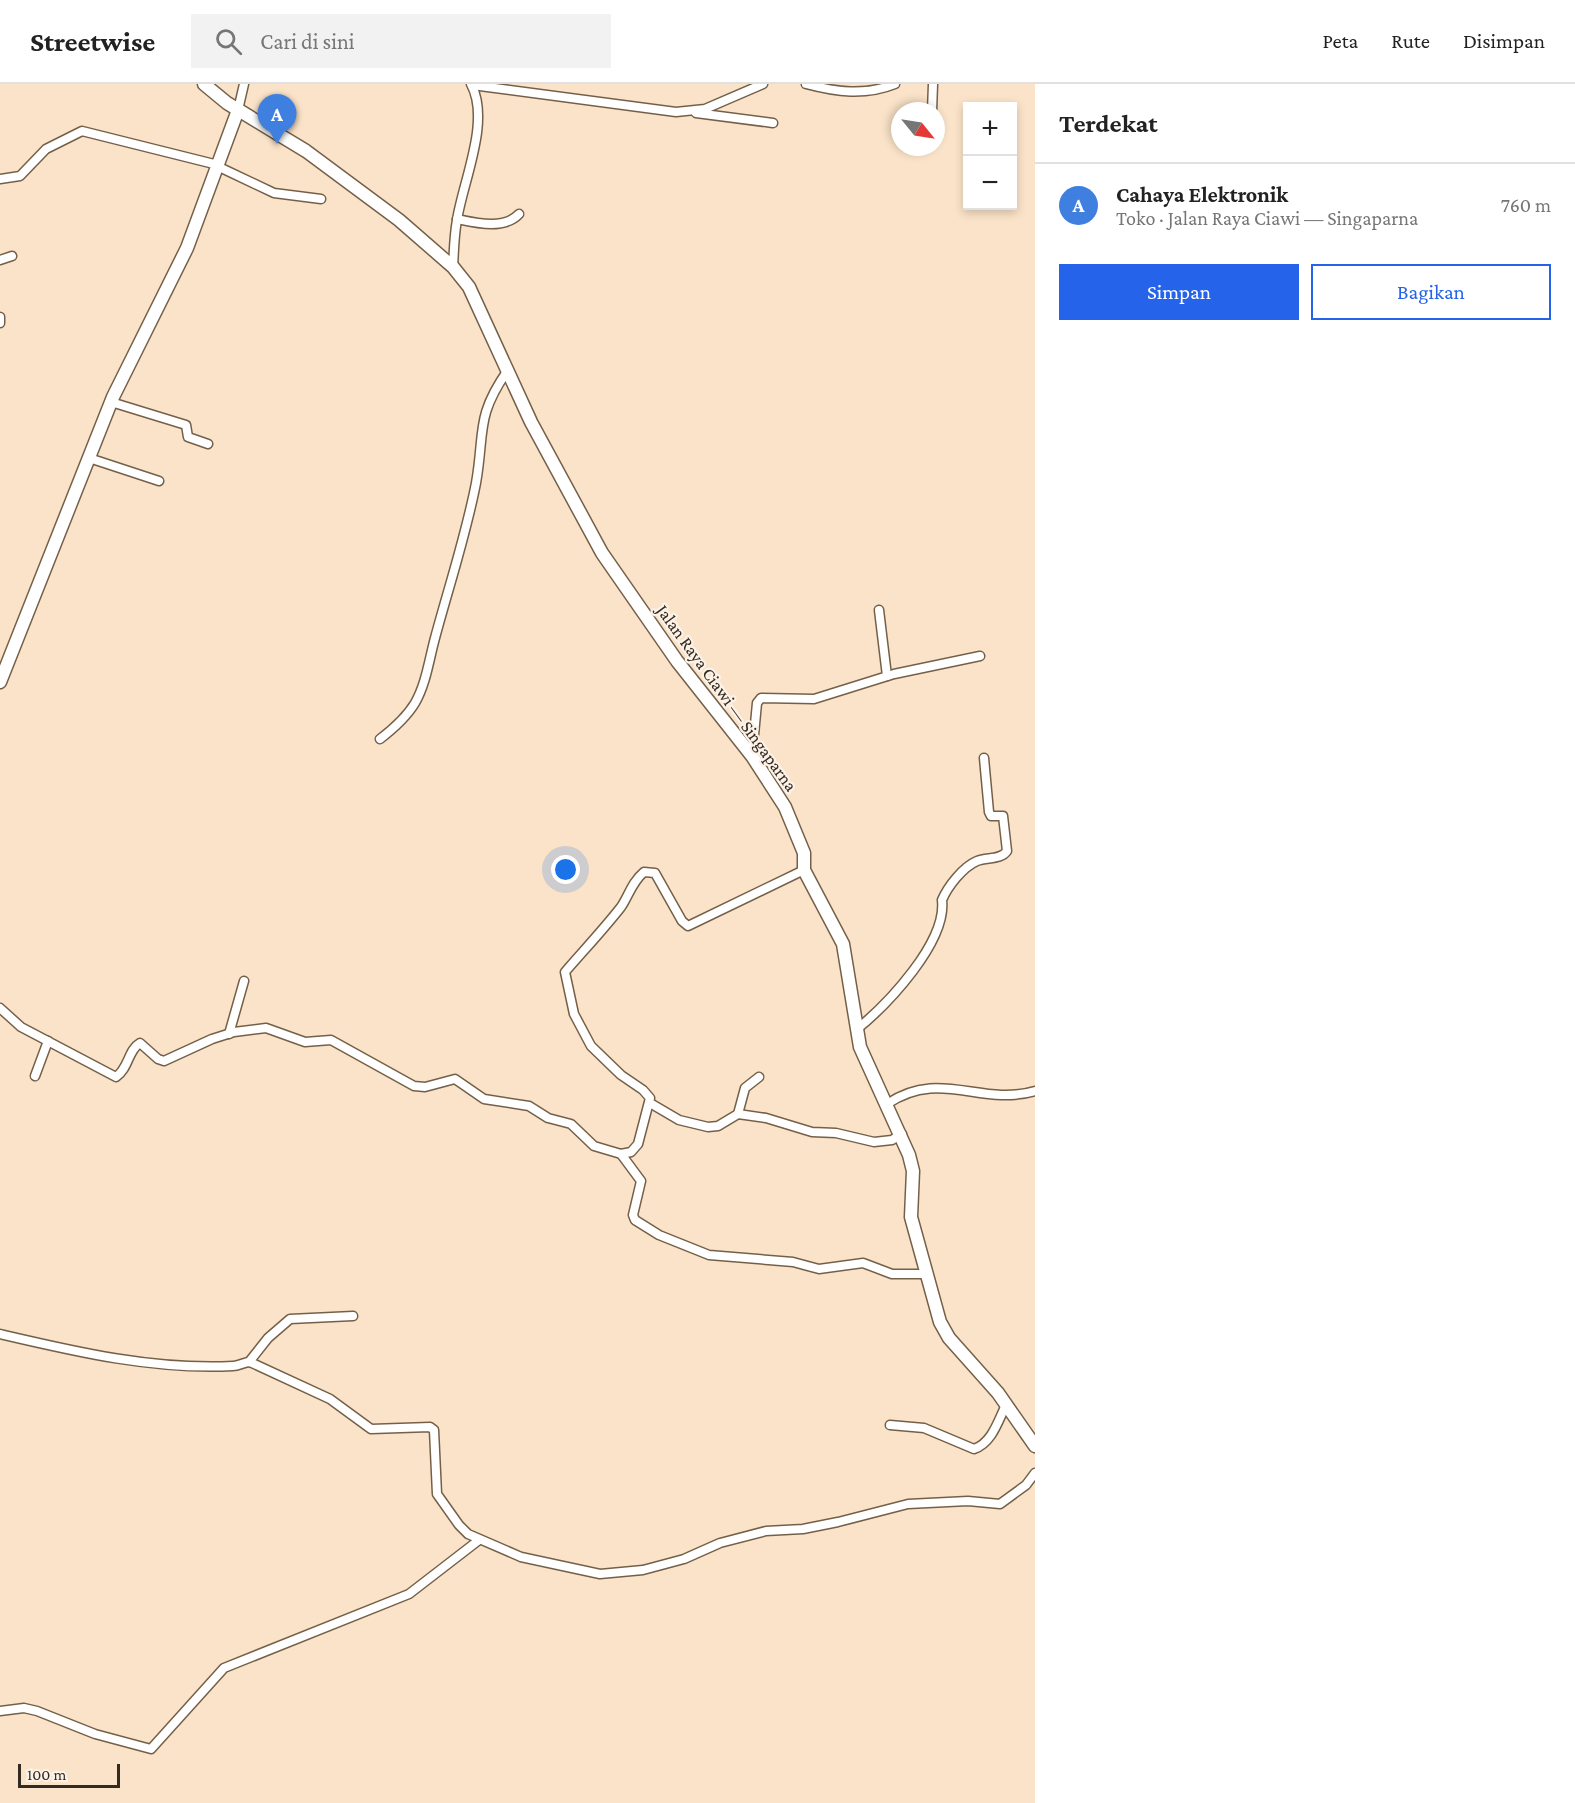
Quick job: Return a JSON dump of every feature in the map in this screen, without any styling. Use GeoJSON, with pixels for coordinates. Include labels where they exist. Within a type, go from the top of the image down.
{"type":"FeatureCollection","features":[{"type":"Feature","properties":{"kind":"main road","name":"Jalan Raya Ciawi — Singaparna"},"geometry":{"type":"LineString","coordinates":[[204,84],[238,110],[306,151],[399,220],[453,267],[479,306],[531,422],[602,554],[677,661],[752,756],[785,807],[804,853],[804,870],[843,944],[856,1030],[867,1066],[902,1134],[913,1171],[911,1217],[924,1274],[940,1322],[949,1338],[1006,1404],[1035,1446]]}},
{"type":"Feature","properties":{"kind":"main road"},"geometry":{"type":"LineString","coordinates":[[0,682],[111,402],[187,248],[238,110]]}},
{"type":"Feature","properties":{"kind":"street"},"geometry":{"type":"LineString","coordinates":[[238,110],[244,84]]}},
{"type":"Feature","properties":{"kind":"street"},"geometry":{"type":"LineString","coordinates":[[691,111],[729,100],[763,84]]}},
{"type":"Feature","properties":{"kind":"street"},"geometry":{"type":"LineString","coordinates":[[806,84],[840,93],[880,89],[895,84]]}},
{"type":"Feature","properties":{"kind":"street"},"geometry":{"type":"LineString","coordinates":[[932,102],[933,84]]}},
{"type":"Feature","properties":{"kind":"street"},"geometry":{"type":"LineString","coordinates":[[453,267],[457,219],[474,150],[478,112],[471,85],[517,93],[560,95],[773,123]]}},
{"type":"Feature","properties":{"kind":"street"},"geometry":{"type":"LineString","coordinates":[[0,179],[20,176],[32,160],[46,149],[82,131],[217,166],[274,193],[321,199]]}},
{"type":"Feature","properties":{"kind":"street"},"geometry":{"type":"LineString","coordinates":[[457,219],[488,225],[514,219],[519,214]]}},
{"type":"Feature","properties":{"kind":"street"},"geometry":{"type":"LineString","coordinates":[[0,260],[12,256]]}},
{"type":"Feature","properties":{"kind":"street"},"geometry":{"type":"LineString","coordinates":[[0,317],[0,323]]}},
{"type":"Feature","properties":{"kind":"street"},"geometry":{"type":"LineString","coordinates":[[380,739],[404,719],[423,684],[471,512],[486,407],[508,370]]}},
{"type":"Feature","properties":{"kind":"street"},"geometry":{"type":"LineString","coordinates":[[111,402],[186,425],[188,437],[208,444]]}},
{"type":"Feature","properties":{"kind":"street"},"geometry":{"type":"LineString","coordinates":[[89,458],[159,482]]}},
{"type":"Feature","properties":{"kind":"street"},"geometry":{"type":"LineString","coordinates":[[879,610],[887,676]]}},
{"type":"Feature","properties":{"kind":"street"},"geometry":{"type":"LineString","coordinates":[[752,756],[757,703],[761,698],[814,699],[887,676],[980,656]]}},
{"type":"Feature","properties":{"kind":"street"},"geometry":{"type":"LineString","coordinates":[[856,1030],[891,998],[934,937],[944,909],[942,900],[953,884],[976,861],[1002,856],[1007,851],[1003,816],[992,816],[988,812],[984,758]]}},
{"type":"Feature","properties":{"kind":"street"},"geometry":{"type":"LineString","coordinates":[[0,1008],[21,1027],[116,1077],[126,1067],[134,1048],[139,1043],[143,1043],[158,1059],[164,1061],[229,1034],[266,1028],[305,1042],[331,1040],[409,1084],[425,1087],[455,1079],[484,1099],[529,1106],[548,1118],[571,1124],[594,1146],[621,1154],[632,1152],[638,1144],[650,1103],[647,1093],[621,1075],[586,1039],[574,1014],[565,972],[597,938],[624,903],[628,891],[644,872],[655,873],[682,921],[688,926],[804,870]]}},
{"type":"Feature","properties":{"kind":"street"},"geometry":{"type":"LineString","coordinates":[[229,1034],[244,981]]}},
{"type":"Feature","properties":{"kind":"street"},"geometry":{"type":"LineString","coordinates":[[35,1076],[48,1041]]}},
{"type":"Feature","properties":{"kind":"street"},"geometry":{"type":"LineString","coordinates":[[738,1114],[745,1088],[759,1077]]}},
{"type":"Feature","properties":{"kind":"street"},"geometry":{"type":"LineString","coordinates":[[887,1104],[902,1094],[927,1087],[993,1095],[1035,1091]]}},
{"type":"Feature","properties":{"kind":"street"},"geometry":{"type":"LineString","coordinates":[[650,1103],[679,1120],[708,1128],[718,1126],[738,1114],[766,1118],[812,1132],[837,1133],[874,1142],[892,1140],[902,1134]]}},
{"type":"Feature","properties":{"kind":"street"},"geometry":{"type":"LineString","coordinates":[[621,1154],[641,1181],[633,1215],[635,1220],[659,1235],[701,1252],[722,1257],[793,1262],[817,1269],[861,1263],[892,1274],[924,1274]]}},
{"type":"Feature","properties":{"kind":"street"},"geometry":{"type":"LineString","coordinates":[[0,1334],[134,1363],[187,1367],[236,1366],[249,1362],[265,1341],[290,1319],[354,1316]]}},
{"type":"Feature","properties":{"kind":"street"},"geometry":{"type":"LineString","coordinates":[[249,1362],[330,1400],[371,1429],[430,1427],[434,1430],[436,1494],[459,1526],[479,1540],[531,1560],[563,1568],[613,1574],[660,1566],[720,1543],[766,1531],[803,1529],[908,1504],[968,1501],[1000,1504],[1026,1485],[1035,1473]]}},
{"type":"Feature","properties":{"kind":"street"},"geometry":{"type":"LineString","coordinates":[[890,1425],[924,1428],[974,1449],[981,1447],[990,1438],[1006,1404]]}},
{"type":"Feature","properties":{"kind":"street"},"geometry":{"type":"LineString","coordinates":[[0,1711],[24,1708],[38,1711],[95,1734],[151,1749],[224,1668],[402,1597],[422,1585],[479,1540]]}},
{"type":"Feature","properties":{"kind":"place","name":"Cahaya Elektronik"},"geometry":{"type":"Point","coordinates":[277,144]}}]}
